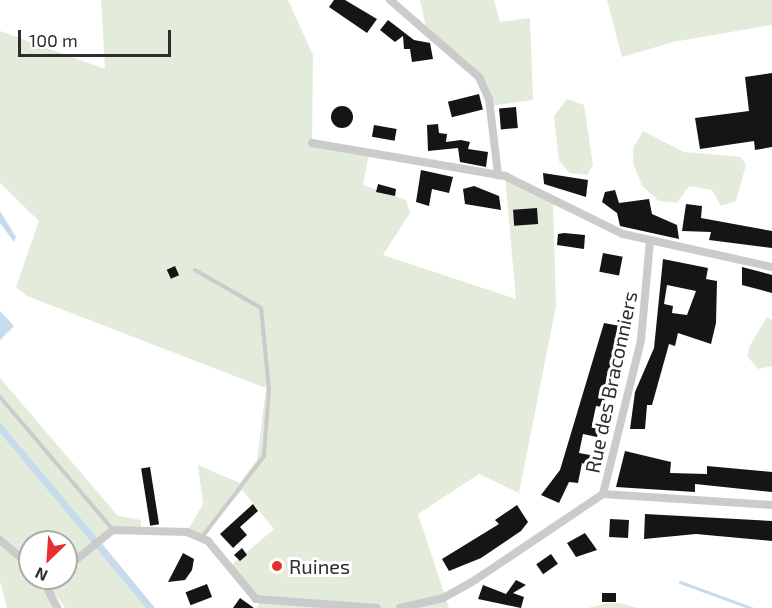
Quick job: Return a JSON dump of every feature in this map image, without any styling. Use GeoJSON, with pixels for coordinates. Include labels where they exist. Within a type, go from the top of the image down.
{"type":"FeatureCollection","features":[{"type":"Feature","properties":{"kind":"street"},"geometry":{"type":"LineString","coordinates":[[390,0],[479,77],[489,99],[498,175]]}},
{"type":"Feature","properties":{"kind":"street"},"geometry":{"type":"LineString","coordinates":[[312,143],[498,175],[608,229],[772,267]]}},
{"type":"Feature","properties":{"kind":"street","name":"Rue des Braconniers"},"geometry":{"type":"LineString","coordinates":[[603,494],[641,340],[650,240]]}},
{"type":"Feature","properties":{"kind":"street"},"geometry":{"type":"LineString","coordinates":[[400,608],[443,598],[472,582],[603,494],[772,505]]}},
{"type":"Feature","properties":{"kind":"street"},"geometry":{"type":"LineString","coordinates":[[78,558],[102,536],[113,530],[202,537],[256,599],[377,608]]}},
{"type":"Feature","properties":{"kind":"street"},"geometry":{"type":"LineString","coordinates":[[0,540],[18,555]]}},
{"type":"Feature","properties":{"kind":"street"},"geometry":{"type":"LineString","coordinates":[[49,590],[57,608]]}},
{"type":"Feature","properties":{"kind":"lane"},"geometry":{"type":"LineString","coordinates":[[195,270],[261,308],[269,389],[264,456],[202,537]]}},
{"type":"Feature","properties":{"kind":"lane"},"geometry":{"type":"LineString","coordinates":[[0,398],[113,530]]}},
{"type":"Feature","properties":{"kind":"green space"},"geometry":{"type":"Polygon","coordinates":[[[101,0],[288,0],[313,55],[312,143],[369,153],[363,185],[406,200],[410,213],[383,255],[516,299],[505,176],[553,198],[556,306],[519,493],[479,474],[418,514],[449,608],[256,608],[261,601],[229,567],[274,529],[242,490],[202,537],[187,532],[203,504],[198,465],[240,483],[257,460],[266,388],[27,296],[16,287],[39,221],[0,183],[0,31],[105,69],[101,0]]]}},
{"type":"Feature","properties":{"kind":"green space"},"geometry":{"type":"Polygon","coordinates":[[[420,0],[494,0],[500,22],[530,18],[533,100],[490,106],[479,77],[426,27],[420,0]]]}},
{"type":"Feature","properties":{"kind":"green space"},"geometry":{"type":"Polygon","coordinates":[[[607,0],[772,0],[772,25],[673,42],[622,57],[607,0]]]}},
{"type":"Feature","properties":{"kind":"green space"},"geometry":{"type":"Polygon","coordinates":[[[567,99],[584,105],[593,165],[587,175],[570,173],[559,161],[554,116],[567,99]]]}},
{"type":"Feature","properties":{"kind":"green space"},"geometry":{"type":"Polygon","coordinates":[[[643,131],[684,152],[741,157],[746,165],[736,201],[721,206],[712,190],[689,186],[677,203],[659,201],[642,186],[633,163],[633,148],[643,131]]]}},
{"type":"Feature","properties":{"kind":"green space"},"geometry":{"type":"Polygon","coordinates":[[[767,317],[772,320],[772,366],[758,369],[748,357],[749,347],[767,317]]]}},
{"type":"Feature","properties":{"kind":"green space"},"geometry":{"type":"Polygon","coordinates":[[[0,378],[118,516],[141,520],[141,530],[122,530],[99,540],[0,422],[0,378]]]}},
{"type":"Feature","properties":{"kind":"green space"},"geometry":{"type":"Polygon","coordinates":[[[0,433],[146,608],[65,608],[52,590],[78,590],[78,530],[18,530],[18,590],[49,590],[52,608],[7,608],[0,581],[0,433]]]}},
{"type":"Feature","properties":{"kind":"green space"},"geometry":{"type":"Polygon","coordinates":[[[619,603],[638,608],[588,608],[619,603]]]}},
{"type":"Feature","properties":{"kind":"water"},"geometry":{"type":"Polygon","coordinates":[[[0,211],[16,237],[14,242],[0,223],[0,211]]]}},
{"type":"Feature","properties":{"kind":"water"},"geometry":{"type":"Polygon","coordinates":[[[0,311],[14,326],[0,340],[0,311]]]}},
{"type":"Feature","properties":{"kind":"water"},"geometry":{"type":"Polygon","coordinates":[[[0,422],[155,608],[146,608],[0,433],[0,422]]]}},
{"type":"Feature","properties":{"kind":"building"},"geometry":{"type":"Polygon","coordinates":[[[334,0],[345,0],[377,19],[367,33],[329,7],[334,0]]]}},
{"type":"Feature","properties":{"kind":"building"},"geometry":{"type":"Polygon","coordinates":[[[388,20],[414,40],[430,43],[433,59],[412,62],[410,49],[404,49],[403,36],[395,42],[380,30],[388,20]]]}},
{"type":"Feature","properties":{"kind":"building"},"geometry":{"type":"Polygon","coordinates":[[[772,73],[772,147],[755,150],[754,141],[700,149],[695,118],[749,111],[745,77],[772,73]]]}},
{"type":"Feature","properties":{"kind":"building"},"geometry":{"type":"Polygon","coordinates":[[[479,94],[483,110],[452,117],[448,102],[479,94]]]}},
{"type":"Feature","properties":{"kind":"building"},"geometry":{"type":"Polygon","coordinates":[[[342,106],[350,109],[353,117],[350,125],[342,128],[334,125],[331,117],[334,109],[342,106]]]}},
{"type":"Feature","properties":{"kind":"building"},"geometry":{"type":"Polygon","coordinates":[[[516,107],[518,128],[501,129],[499,108],[516,107]]]}},
{"type":"Feature","properties":{"kind":"building"},"geometry":{"type":"Polygon","coordinates":[[[438,124],[439,133],[447,134],[446,142],[461,140],[470,142],[468,149],[488,152],[486,167],[460,162],[458,148],[428,151],[427,125],[438,124]]]}},
{"type":"Feature","properties":{"kind":"building"},"geometry":{"type":"Polygon","coordinates":[[[374,125],[397,129],[395,141],[372,137],[374,125]]]}},
{"type":"Feature","properties":{"kind":"building"},"geometry":{"type":"Polygon","coordinates":[[[421,170],[453,177],[449,193],[432,189],[429,206],[416,202],[421,170]]]}},
{"type":"Feature","properties":{"kind":"building"},"geometry":{"type":"Polygon","coordinates":[[[543,173],[588,180],[586,197],[544,184],[543,173]]]}},
{"type":"Feature","properties":{"kind":"building"},"geometry":{"type":"Polygon","coordinates":[[[378,184],[396,189],[395,196],[376,192],[378,184]]]}},
{"type":"Feature","properties":{"kind":"building"},"geometry":{"type":"Polygon","coordinates":[[[474,186],[499,196],[501,210],[465,204],[463,189],[474,186]]]}},
{"type":"Feature","properties":{"kind":"building"},"geometry":{"type":"Polygon","coordinates":[[[615,190],[619,203],[649,199],[652,214],[677,225],[679,239],[620,226],[617,213],[602,202],[605,192],[615,190]]]}},
{"type":"Feature","properties":{"kind":"building"},"geometry":{"type":"Polygon","coordinates":[[[686,204],[702,206],[701,218],[772,231],[772,248],[709,240],[711,232],[682,231],[686,204]]]}},
{"type":"Feature","properties":{"kind":"building"},"geometry":{"type":"Polygon","coordinates":[[[537,208],[538,224],[514,226],[513,210],[537,208]]]}},
{"type":"Feature","properties":{"kind":"building"},"geometry":{"type":"Polygon","coordinates":[[[558,234],[585,235],[584,249],[557,245],[558,234]]]}},
{"type":"Feature","properties":{"kind":"building"},"geometry":{"type":"Polygon","coordinates":[[[603,253],[623,257],[619,275],[599,272],[603,253]]]}},
{"type":"Feature","properties":{"kind":"building"},"geometry":{"type":"Polygon","coordinates":[[[663,259],[708,268],[706,279],[717,281],[716,323],[711,344],[678,333],[675,346],[669,344],[652,405],[647,405],[645,429],[630,429],[635,392],[654,348],[663,259]],[[667,285],[664,304],[673,306],[672,313],[687,315],[696,291],[667,285]]]}},
{"type":"Feature","properties":{"kind":"building"},"geometry":{"type":"Polygon","coordinates":[[[175,266],[179,275],[171,279],[167,270],[175,266]]]}},
{"type":"Feature","properties":{"kind":"building"},"geometry":{"type":"Polygon","coordinates":[[[742,267],[772,275],[772,293],[742,285],[742,267]]]}},
{"type":"Feature","properties":{"kind":"building"},"geometry":{"type":"Polygon","coordinates":[[[604,323],[620,326],[603,407],[596,406],[592,425],[599,427],[597,437],[583,434],[579,453],[590,455],[588,465],[582,463],[578,483],[569,482],[559,503],[541,495],[560,470],[604,323]]]}},
{"type":"Feature","properties":{"kind":"building"},"geometry":{"type":"Polygon","coordinates":[[[625,451],[671,462],[670,473],[707,474],[707,466],[772,472],[772,492],[695,484],[695,492],[616,487],[625,451]]]}},
{"type":"Feature","properties":{"kind":"building"},"geometry":{"type":"Polygon","coordinates":[[[150,467],[159,524],[150,526],[141,468],[150,467]]]}},
{"type":"Feature","properties":{"kind":"building"},"geometry":{"type":"Polygon","coordinates":[[[253,504],[258,511],[240,527],[247,535],[233,548],[220,534],[253,504]]]}},
{"type":"Feature","properties":{"kind":"building"},"geometry":{"type":"Polygon","coordinates":[[[517,505],[528,522],[521,531],[481,558],[449,571],[442,559],[499,524],[495,520],[517,505]]]}},
{"type":"Feature","properties":{"kind":"building"},"geometry":{"type":"Polygon","coordinates":[[[645,514],[772,521],[772,541],[696,534],[644,539],[645,514]]]}},
{"type":"Feature","properties":{"kind":"building"},"geometry":{"type":"Polygon","coordinates":[[[610,519],[629,520],[628,538],[609,537],[610,519]]]}},
{"type":"Feature","properties":{"kind":"building"},"geometry":{"type":"Polygon","coordinates":[[[585,533],[597,550],[576,557],[567,543],[585,533]]]}},
{"type":"Feature","properties":{"kind":"building"},"geometry":{"type":"Polygon","coordinates":[[[242,548],[247,555],[240,561],[234,555],[242,548]]]}},
{"type":"Feature","properties":{"kind":"building"},"geometry":{"type":"Polygon","coordinates":[[[183,553],[194,559],[192,570],[185,580],[168,582],[183,553]]]}},
{"type":"Feature","properties":{"kind":"building"},"geometry":{"type":"Polygon","coordinates":[[[551,554],[558,564],[543,574],[536,564],[551,554]]]}},
{"type":"Feature","properties":{"kind":"building"},"geometry":{"type":"Polygon","coordinates":[[[516,580],[526,585],[513,593],[524,597],[521,608],[478,599],[483,585],[506,594],[516,580]]]}},
{"type":"Feature","properties":{"kind":"building"},"geometry":{"type":"Polygon","coordinates":[[[207,584],[212,597],[191,605],[186,592],[207,584]]]}},
{"type":"Feature","properties":{"kind":"building"},"geometry":{"type":"Polygon","coordinates":[[[602,593],[616,593],[616,602],[602,602],[602,593]]]}},
{"type":"Feature","properties":{"kind":"building"},"geometry":{"type":"Polygon","coordinates":[[[240,598],[254,608],[233,608],[240,598]]]}},
{"type":"Feature","properties":{"kind":"waterway"},"geometry":{"type":"LineString","coordinates":[[680,582],[751,608]]}},
{"type":"Feature","properties":{"kind":"place","name":"Ruines"},"geometry":{"type":"Point","coordinates":[277,566]}}]}
